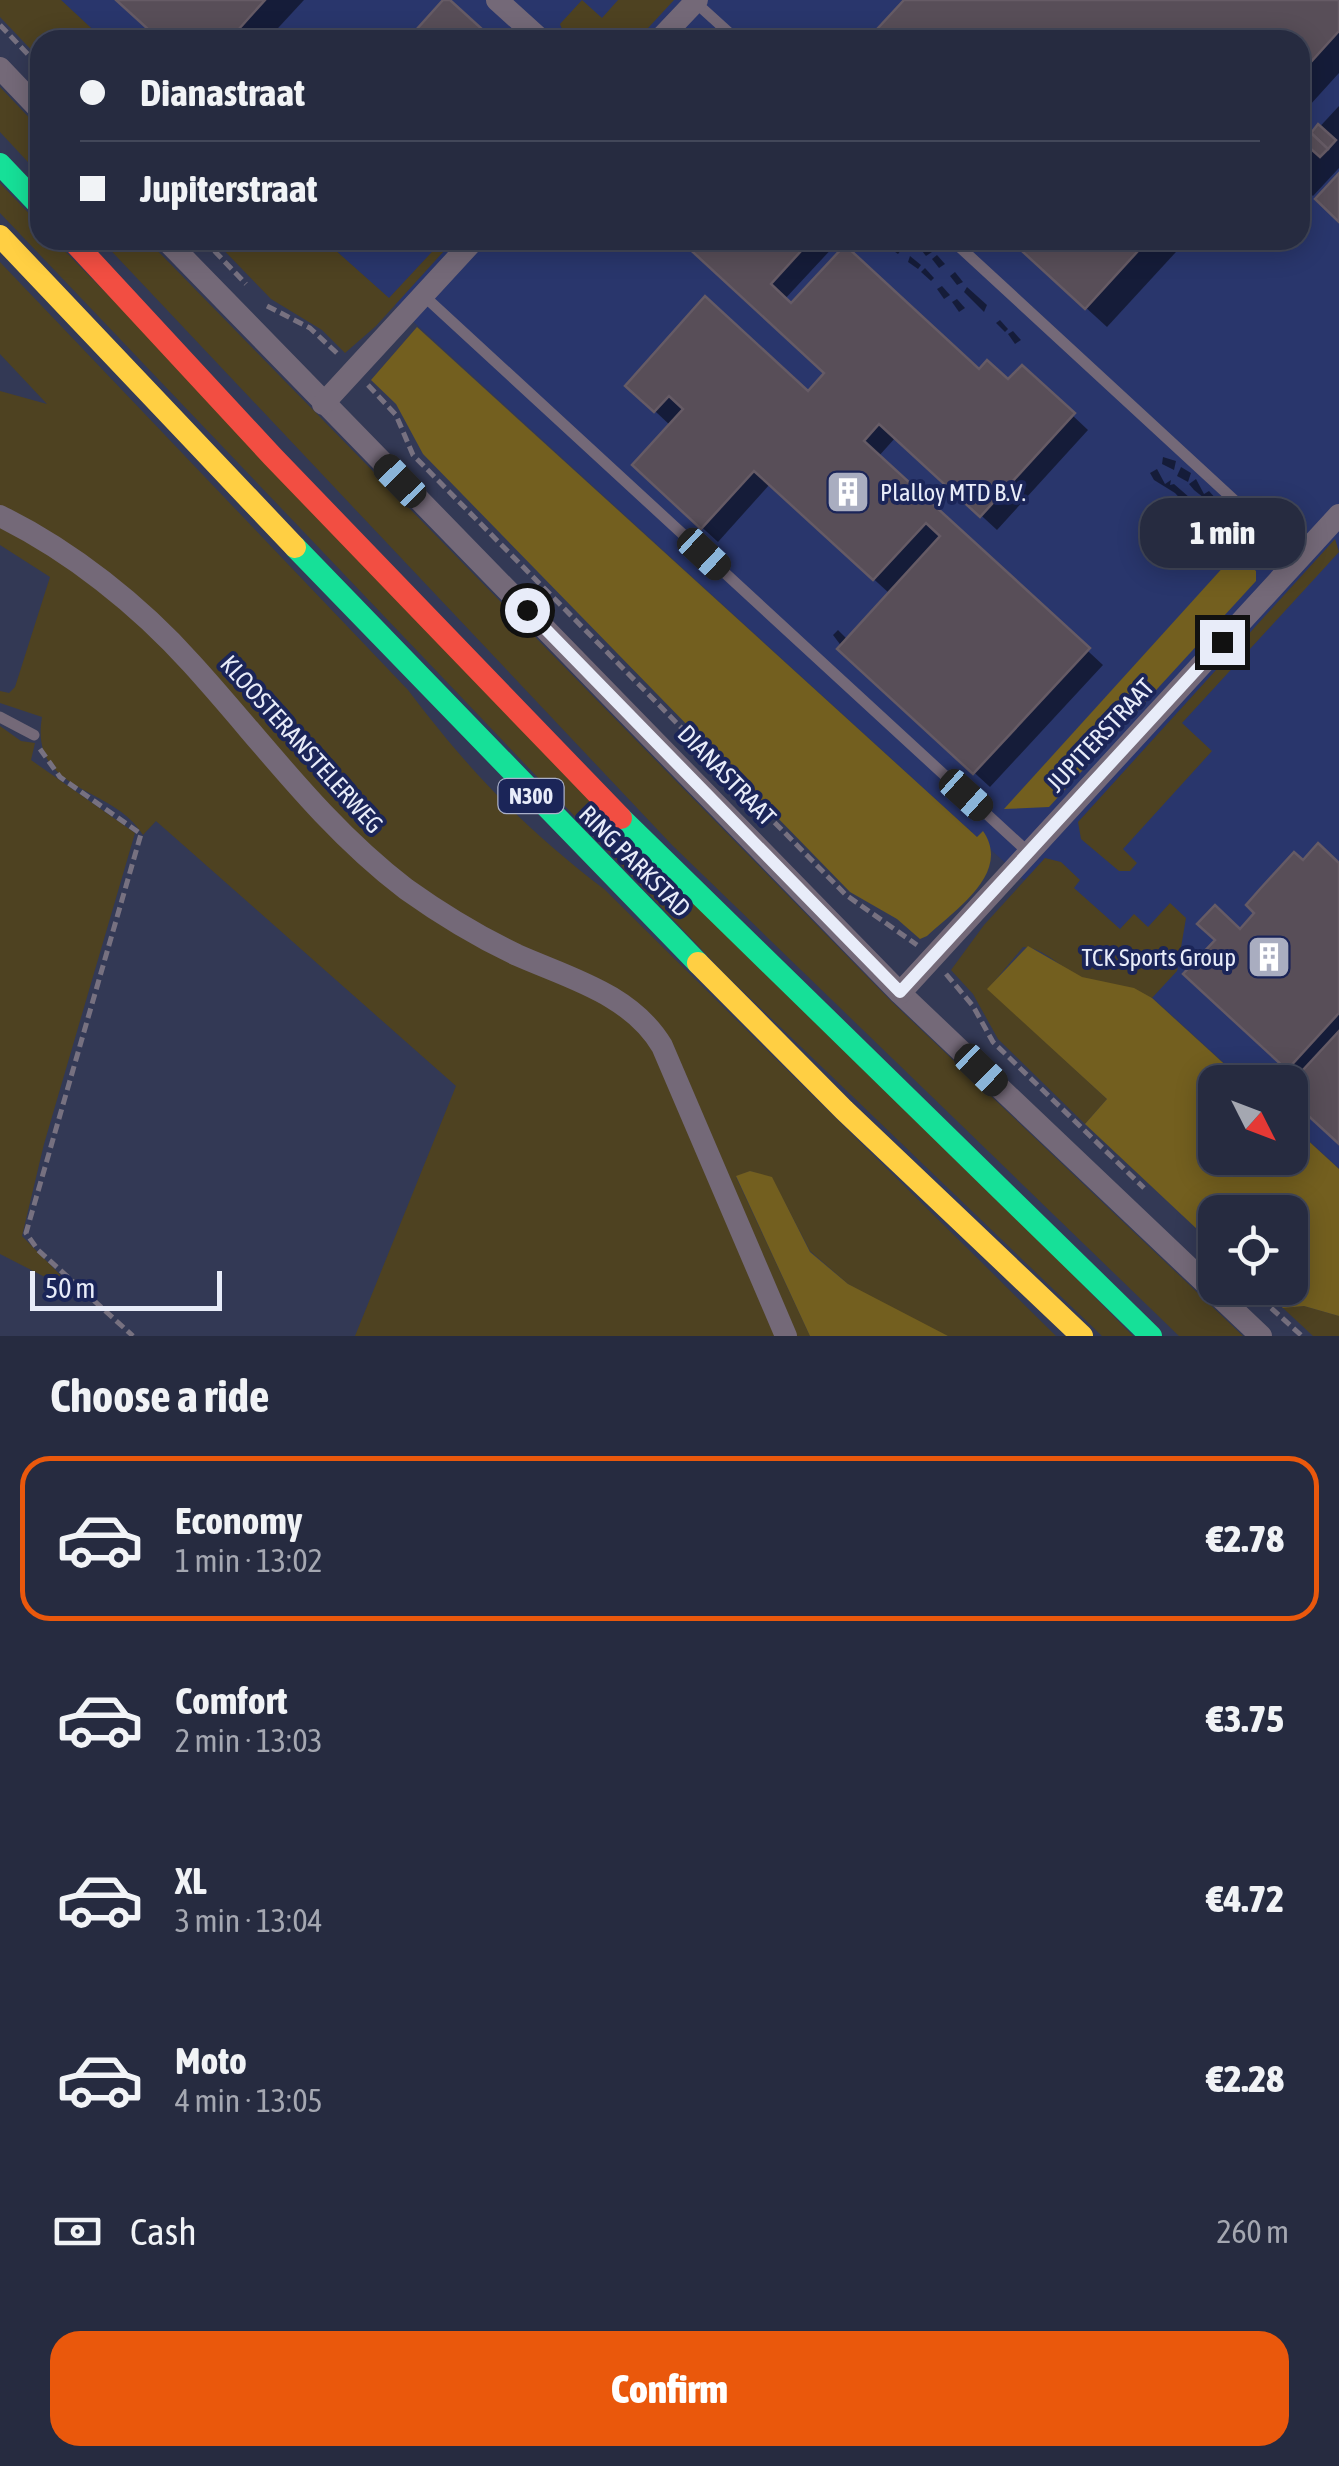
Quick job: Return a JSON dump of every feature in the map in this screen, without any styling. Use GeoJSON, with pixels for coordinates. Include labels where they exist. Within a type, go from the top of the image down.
{"type":"FeatureCollection","features":[{"type":"Feature","properties":{"kind":"highway"},"geometry":{"type":"LineString","coordinates":[[0,164],[30,196]]}},
{"type":"Feature","properties":{"kind":"highway","name":"RING PARKSTAD"},"geometry":{"type":"LineString","coordinates":[[0,236],[528,793],[844,1110],[1082,1336]]}},
{"type":"Feature","properties":{"kind":"highway","name":"RING PARKSTAD"},"geometry":{"type":"LineString","coordinates":[[81,250],[273,457],[681,880],[1151,1336]]}},
{"type":"Feature","properties":{"kind":"street"},"geometry":{"type":"LineString","coordinates":[[497,0],[530,30]]}},
{"type":"Feature","properties":{"kind":"street"},"geometry":{"type":"LineString","coordinates":[[669,30],[696,1]]}},
{"type":"Feature","properties":{"kind":"street"},"geometry":{"type":"LineString","coordinates":[[0,68],[30,100]]}},
{"type":"Feature","properties":{"kind":"street","name":"DIANASTRAAT"},"geometry":{"type":"LineString","coordinates":[[176,250],[900,992],[1261,1336]]}},
{"type":"Feature","properties":{"kind":"street"},"geometry":{"type":"LineString","coordinates":[[323,404],[465,250]]}},
{"type":"Feature","properties":{"kind":"street","name":"JUPITERSTRAAT"},"geometry":{"type":"LineString","coordinates":[[900,992],[1339,515]]}},
{"type":"Feature","properties":{"kind":"street","name":"KLOOSTERANSTELERWEG"},"geometry":{"type":"LineString","coordinates":[[0,516],[82,567],[146,618],[190,661],[318,811],[408,890],[486,939],[600,990],[644,1022],[662,1046],[786,1336]]}},
{"type":"Feature","properties":{"kind":"lane"},"geometry":{"type":"LineString","coordinates":[[696,1],[726,30]]}},
{"type":"Feature","properties":{"kind":"lane"},"geometry":{"type":"LineString","coordinates":[[963,250],[1298,560]]}},
{"type":"Feature","properties":{"kind":"lane"},"geometry":{"type":"LineString","coordinates":[[423,295],[1028,853]]}},
{"type":"Feature","properties":{"kind":"lane"},"geometry":{"type":"LineString","coordinates":[[0,717],[34,735]]}},
{"type":"Feature","properties":{"kind":"path"},"geometry":{"type":"LineString","coordinates":[[0,25],[30,56]]}},
{"type":"Feature","properties":{"kind":"path","name":"DIANASTRAAT"},"geometry":{"type":"LineString","coordinates":[[214,250],[269,308],[310,328],[354,372],[396,415],[412,454],[846,895],[890,922],[933,959],[973,1006],[993,1042],[1158,1201]]}},
{"type":"Feature","properties":{"kind":"path"},"geometry":{"type":"LineString","coordinates":[[34,735],[52,770],[141,834],[26,1233],[38,1250],[132,1336]]}},
{"type":"Feature","properties":{"kind":"path"},"geometry":{"type":"LineString","coordinates":[[1268,1305],[1302,1336]]}},
{"type":"Feature","properties":{"kind":"shaded area"},"geometry":{"type":"Polygon","coordinates":[[[0,0],[61,0],[93,30],[30,30],[30,48],[0,17],[0,0]]]}},
{"type":"Feature","properties":{"kind":"shaded area"},"geometry":{"type":"Polygon","coordinates":[[[61,0],[1339,0],[1339,1168],[1308,1140],[1308,1065],[1226,1065],[335,250],[1310,250],[1310,30],[93,30],[61,0]]]}},
{"type":"Feature","properties":{"kind":"shaded area"},"geometry":{"type":"Polygon","coordinates":[[[582,0],[602,18],[618,0],[674,0],[646,30],[562,30],[560,24],[582,0]]]}},
{"type":"Feature","properties":{"kind":"shaded area"},"geometry":{"type":"Polygon","coordinates":[[[0,87],[30,118],[30,164],[0,132],[0,87]]]}},
{"type":"Feature","properties":{"kind":"shaded area"},"geometry":{"type":"Polygon","coordinates":[[[0,183],[30,214],[30,244],[0,213],[0,183]]]}},
{"type":"Feature","properties":{"kind":"shaded area"},"geometry":{"type":"Polygon","coordinates":[[[35,250],[64,250],[1133,1336],[1102,1336],[724,973],[35,250]]]}},
{"type":"Feature","properties":{"kind":"shaded area"},"geometry":{"type":"Polygon","coordinates":[[[110,250],[157,250],[891,1001],[1198,1293],[1198,1305],[1210,1305],[1243,1336],[1179,1336],[672,845],[110,250]]]}},
{"type":"Feature","properties":{"kind":"shaded area"},"geometry":{"type":"Polygon","coordinates":[[[224,250],[335,250],[389,298],[434,250],[445,250],[376,326],[345,353],[322,330],[271,299],[224,250]]]}},
{"type":"Feature","properties":{"kind":"shaded area"},"geometry":{"type":"Polygon","coordinates":[[[0,262],[408,690],[499,797],[604,889],[1056,1336],[948,1336],[894,1312],[848,1284],[810,1251],[772,1178],[750,1171],[736,1177],[810,1336],[796,1336],[660,1026],[467,921],[370,852],[233,701],[0,509],[0,391],[47,404],[0,354],[0,262]]]}},
{"type":"Feature","properties":{"kind":"shaded area"},"geometry":{"type":"Polygon","coordinates":[[[417,327],[977,837],[983,831],[990,847],[985,876],[965,902],[927,936],[920,939],[897,919],[850,892],[423,454],[396,404],[371,380],[417,327]]]}},
{"type":"Feature","properties":{"kind":"shaded area"},"geometry":{"type":"Polygon","coordinates":[[[0,524],[46,550],[143,625],[330,831],[643,1028],[777,1336],[355,1336],[456,1086],[156,821],[143,835],[113,806],[60,775],[41,742],[42,717],[0,703],[0,691],[9,693],[15,687],[50,577],[0,545],[0,524]]]}},
{"type":"Feature","properties":{"kind":"shaded area"},"geometry":{"type":"Polygon","coordinates":[[[1335,539],[1339,552],[1182,723],[1212,751],[1123,849],[1137,863],[1130,871],[1119,871],[1081,839],[1078,822],[1335,539]]]}},
{"type":"Feature","properties":{"kind":"shaded area"},"geometry":{"type":"Polygon","coordinates":[[[1236,553],[1256,571],[1256,581],[1049,807],[1004,809],[1236,553]]]}},
{"type":"Feature","properties":{"kind":"shaded area"},"geometry":{"type":"Polygon","coordinates":[[[0,726],[21,741],[35,743],[31,760],[135,833],[44,1144],[22,1236],[80,1295],[0,1254],[0,726]]]}},
{"type":"Feature","properties":{"kind":"shaded area"},"geometry":{"type":"Polygon","coordinates":[[[1045,858],[1061,862],[1080,880],[1074,888],[1120,929],[1134,914],[1148,927],[1170,903],[1186,918],[1177,971],[1152,998],[1081,977],[1038,951],[1023,947],[988,989],[1107,1099],[1085,1124],[998,1039],[973,994],[951,970],[984,925],[1045,858]]]}},
{"type":"Feature","properties":{"kind":"shaded area"},"geometry":{"type":"Polygon","coordinates":[[[1028,946],[1082,977],[1134,988],[1152,998],[1225,1065],[1198,1065],[1198,1175],[1308,1175],[1308,1141],[1339,1169],[1339,1316],[1304,1306],[1280,1305],[1308,1305],[1308,1195],[1198,1195],[1198,1230],[1085,1124],[1107,1099],[987,989],[1028,946]]]}},
{"type":"Feature","properties":{"kind":"shaded area"},"geometry":{"type":"Polygon","coordinates":[[[750,1171],[772,1177],[810,1252],[848,1284],[948,1336],[810,1336],[736,1176],[750,1171]]]}},
{"type":"Feature","properties":{"kind":"shaded area"},"geometry":{"type":"Polygon","coordinates":[[[1304,1306],[1339,1316],[1339,1336],[1313,1336],[1283,1308],[1304,1306]]]}},
{"type":"Feature","properties":{"kind":"building"},"geometry":{"type":"Polygon","coordinates":[[[116,0],[265,0],[238,30],[149,30],[116,0]]]}},
{"type":"Feature","properties":{"kind":"building"},"geometry":{"type":"Polygon","coordinates":[[[443,0],[450,0],[483,30],[416,30],[443,0]]]}},
{"type":"Feature","properties":{"kind":"building"},"geometry":{"type":"Polygon","coordinates":[[[904,0],[1339,0],[1339,31],[1310,63],[1310,30],[876,30],[904,0]]]}},
{"type":"Feature","properties":{"kind":"building"},"geometry":{"type":"Polygon","coordinates":[[[1318,124],[1336,140],[1328,149],[1311,133],[1318,124]]]}},
{"type":"Feature","properties":{"kind":"building"},"geometry":{"type":"Polygon","coordinates":[[[1310,134],[1328,149],[1320,157],[1310,148],[1310,134]]]}},
{"type":"Feature","properties":{"kind":"building"},"geometry":{"type":"Polygon","coordinates":[[[1339,173],[1339,222],[1315,199],[1339,173]]]}},
{"type":"Feature","properties":{"kind":"building","name":"Plalloy MTD B.V."},"geometry":{"type":"Polygon","coordinates":[[[691,250],[802,250],[771,284],[791,303],[840,250],[850,250],[979,369],[987,360],[1008,379],[1022,365],[1075,413],[980,517],[879,424],[864,441],[1090,648],[973,774],[837,649],[940,536],[926,523],[873,580],[754,471],[701,529],[632,465],[683,409],[669,396],[654,412],[625,386],[705,296],[808,391],[824,373],[691,250]]]}},
{"type":"Feature","properties":{"kind":"building"},"geometry":{"type":"Polygon","coordinates":[[[1021,250],[1139,250],[1085,309],[1021,250]]]}},
{"type":"Feature","properties":{"kind":"building","name":"TCK Sports Group"},"geometry":{"type":"Polygon","coordinates":[[[1318,843],[1339,863],[1339,1013],[1292,1065],[1282,1065],[1183,974],[1215,940],[1197,924],[1215,905],[1240,929],[1254,913],[1246,905],[1260,889],[1294,852],[1303,860],[1318,843]]]}},
{"type":"Feature","properties":{"kind":"building"},"geometry":{"type":"Polygon","coordinates":[[[1339,1031],[1339,1144],[1308,1116],[1308,1065],[1339,1031]]]}},
{"type":"Feature","properties":{"kind":"traffic: fast"},"geometry":{"type":"LineString","coordinates":[[0,164],[30,196]]}},
{"type":"Feature","properties":{"kind":"traffic: fast"},"geometry":{"type":"LineString","coordinates":[[295,547],[698,963]]}},
{"type":"Feature","properties":{"kind":"traffic: fast"},"geometry":{"type":"LineString","coordinates":[[621,818],[1151,1336]]}},
{"type":"Feature","properties":{"kind":"traffic: slow"},"geometry":{"type":"LineString","coordinates":[[0,236],[295,547]]}},
{"type":"Feature","properties":{"kind":"traffic: slow"},"geometry":{"type":"LineString","coordinates":[[698,963],[844,1110],[1082,1336]]}},
{"type":"Feature","properties":{"kind":"traffic: jam"},"geometry":{"type":"LineString","coordinates":[[81,250],[273,457],[621,818]]}},
{"type":"Feature","properties":{"kind":"place","name":"Plalloy MTD B.V."},"geometry":{"type":"Point","coordinates":[848,492]}},
{"type":"Feature","properties":{"kind":"place","name":"TCK Sports Group"},"geometry":{"type":"Point","coordinates":[1269,957]}},
{"type":"Feature","properties":{"kind":"route"},"geometry":{"type":"LineString","coordinates":[[527,610],[900,992],[1222,642]]}}]}
